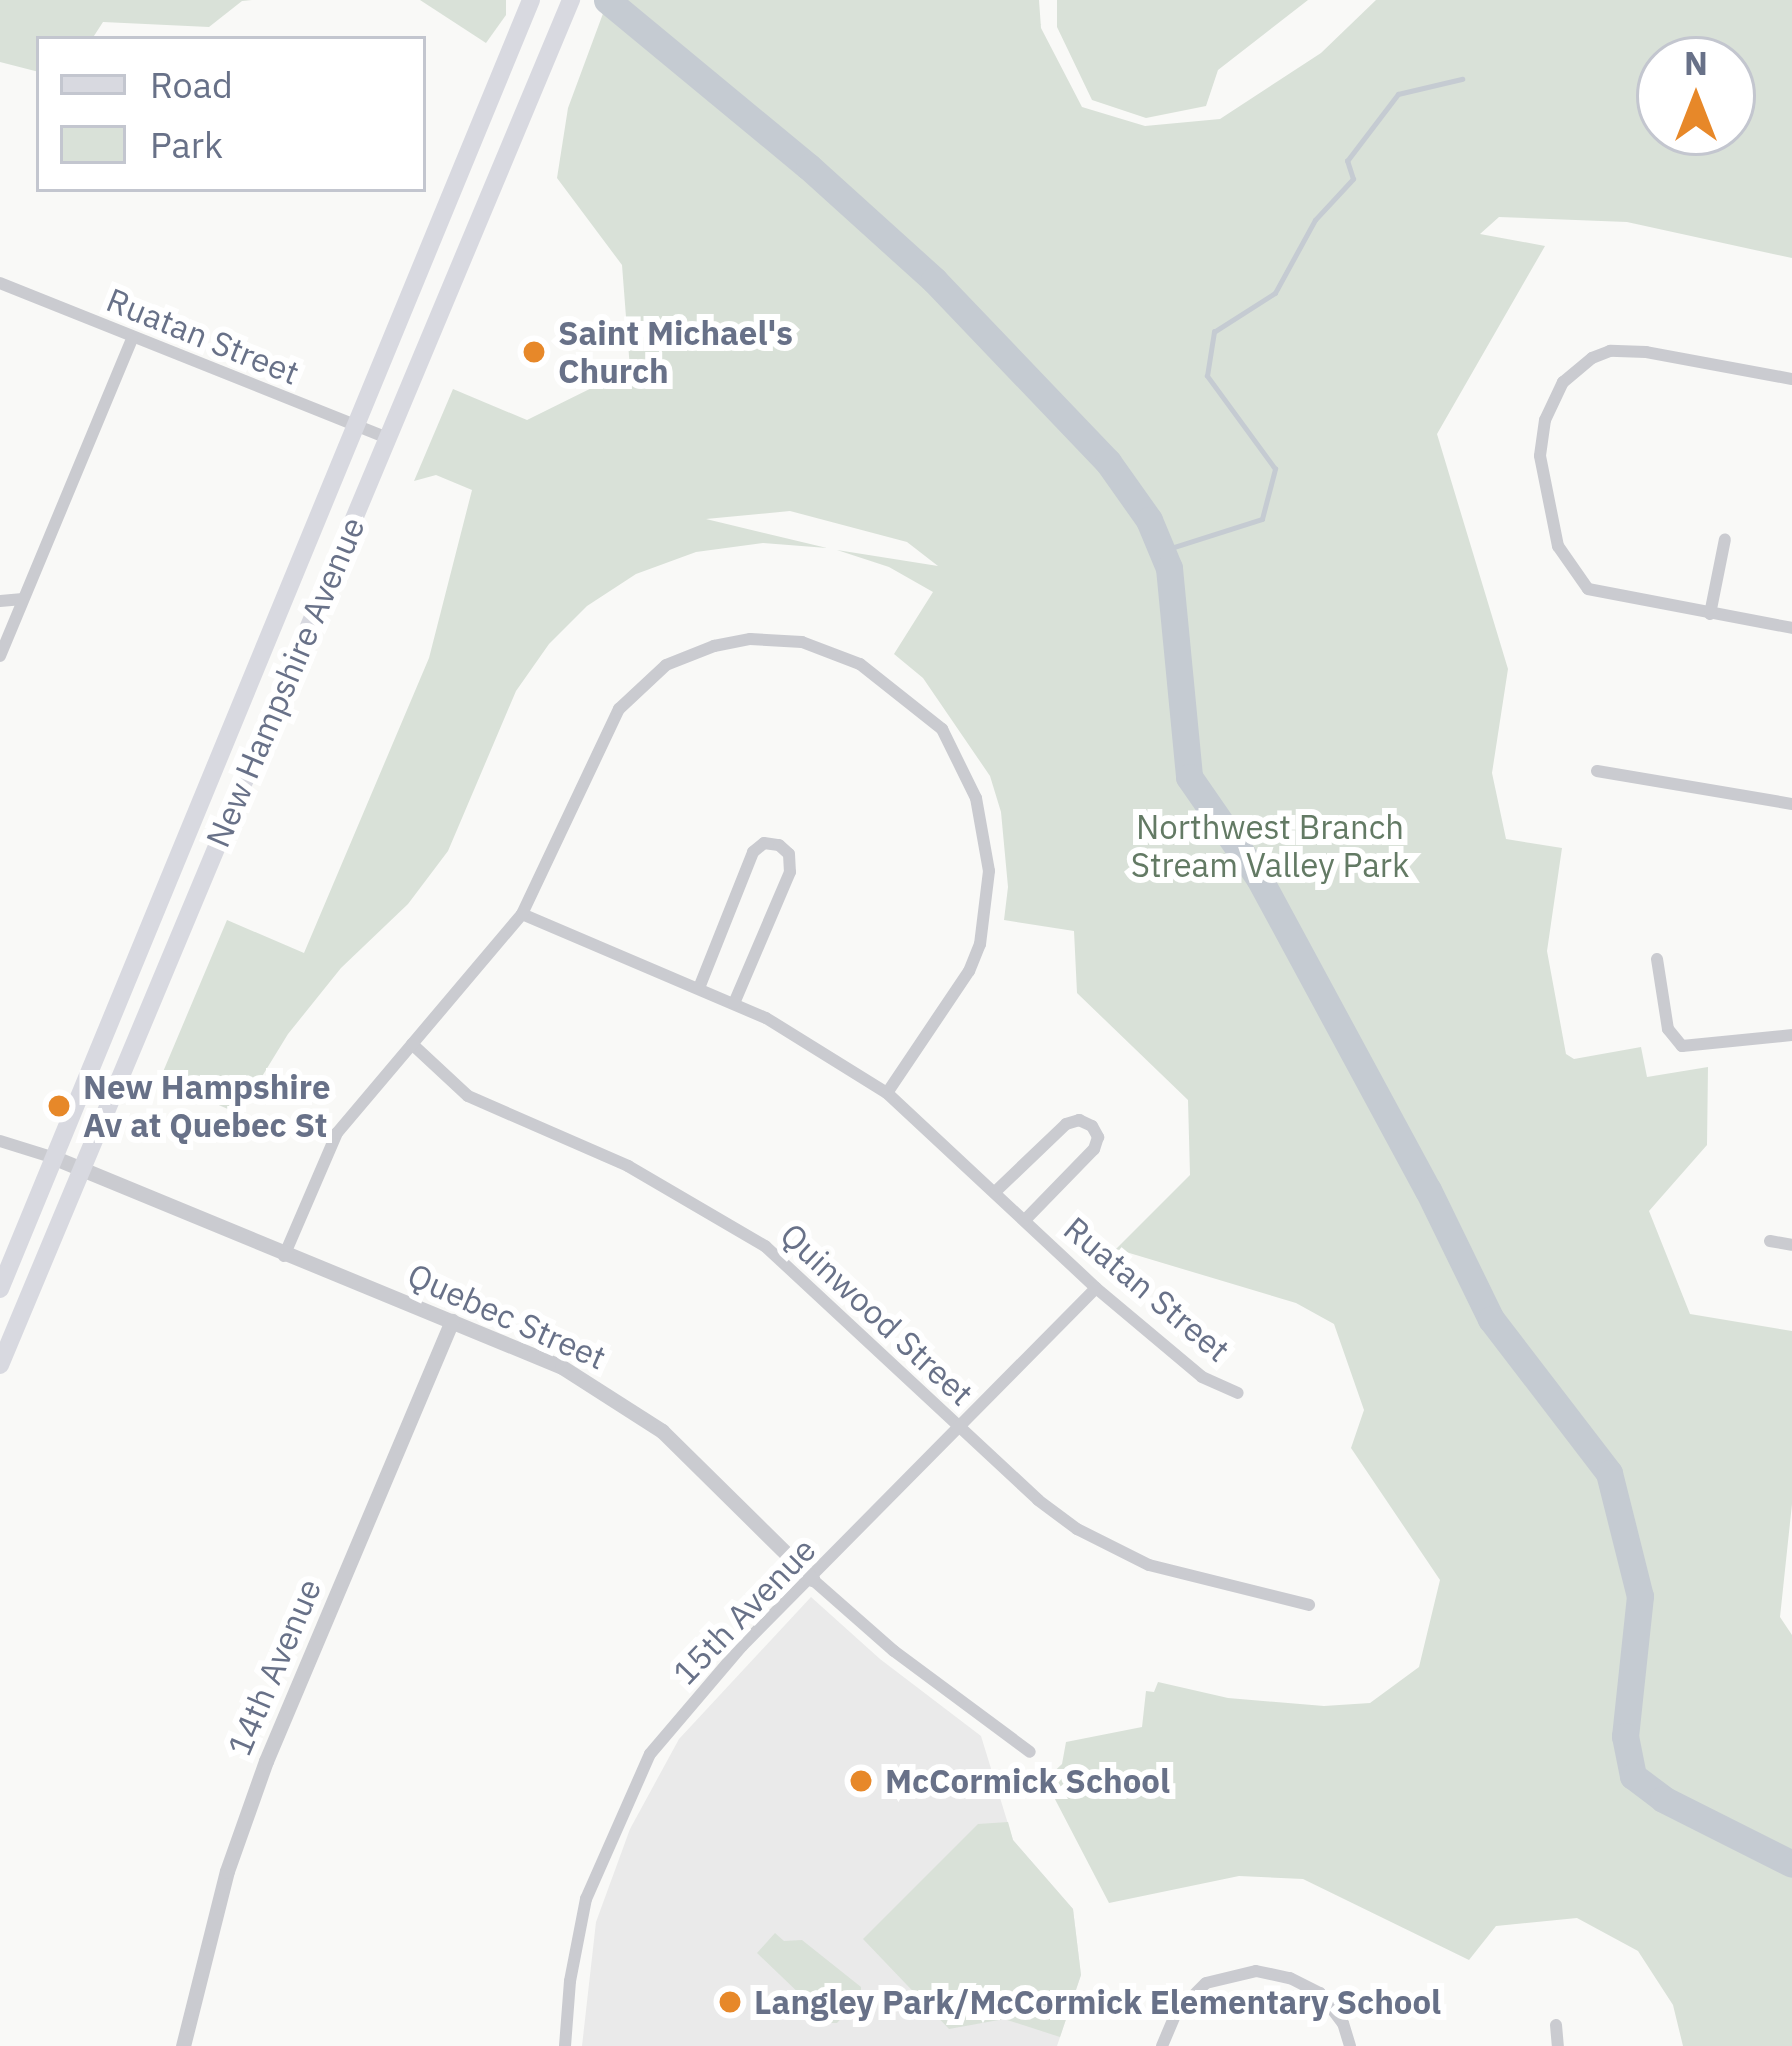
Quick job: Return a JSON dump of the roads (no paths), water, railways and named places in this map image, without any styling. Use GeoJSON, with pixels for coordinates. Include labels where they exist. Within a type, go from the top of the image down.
{"type":"FeatureCollection","features":[{"type":"Feature","properties":{"kind":"main road","name":"New Hampshire Avenue"},"geometry":{"type":"LineString","coordinates":[[0,1288],[360,427],[532,0]]}},
{"type":"Feature","properties":{"kind":"main road","name":"New Hampshire Avenue"},"geometry":{"type":"LineString","coordinates":[[0,1365],[571,0]]}},
{"type":"Feature","properties":{"kind":"street","name":"Ruatan Street"},"geometry":{"type":"LineString","coordinates":[[0,283],[387,438]]}},
{"type":"Feature","properties":{"kind":"street"},"geometry":{"type":"LineString","coordinates":[[0,656],[132,339]]}},
{"type":"Feature","properties":{"kind":"street"},"geometry":{"type":"LineString","coordinates":[[1792,379],[1646,352],[1610,351],[1592,358],[1563,382],[1545,420],[1540,456],[1558,546],[1588,589],[1792,628]]}},
{"type":"Feature","properties":{"kind":"street"},"geometry":{"type":"LineString","coordinates":[[1710,614],[1725,539]]}},
{"type":"Feature","properties":{"kind":"street"},"geometry":{"type":"LineString","coordinates":[[0,601],[23,599]]}},
{"type":"Feature","properties":{"kind":"street"},"geometry":{"type":"LineString","coordinates":[[284,1256],[337,1133],[522,914],[619,709],[637,686],[692,653],[728,643],[778,640],[821,647],[860,664],[942,729],[982,819],[989,871],[986,919],[969,971],[887,1093]]}},
{"type":"Feature","properties":{"kind":"street"},"geometry":{"type":"LineString","coordinates":[[1597,770],[1792,804]]}},
{"type":"Feature","properties":{"kind":"street"},"geometry":{"type":"LineString","coordinates":[[698,988],[753,852],[764,843],[778,845],[789,854],[790,872],[734,1003]]}},
{"type":"Feature","properties":{"kind":"street","name":"Ruatan Street"},"geometry":{"type":"LineString","coordinates":[[522,914],[734,1003],[887,1093],[1096,1288],[1202,1377],[1238,1394]]}},
{"type":"Feature","properties":{"kind":"street"},"geometry":{"type":"LineString","coordinates":[[1657,959],[1668,1029],[1682,1046],[1792,1035]]}},
{"type":"Feature","properties":{"kind":"street","name":"Quinwood Street"},"geometry":{"type":"LineString","coordinates":[[412,1043],[468,1096],[628,1166],[765,1246],[1038,1500],[1097,1541],[1203,1582],[1309,1605]]}},
{"type":"Feature","properties":{"kind":"street","name":"Ruatan Street"},"geometry":{"type":"LineString","coordinates":[[996,1191],[1066,1124],[1079,1120],[1092,1126],[1098,1137],[1094,1149],[1025,1220]]}},
{"type":"Feature","properties":{"kind":"street","name":"Quebec Street"},"geometry":{"type":"LineString","coordinates":[[0,1142],[55,1158],[284,1256],[562,1366],[662,1431],[812,1580],[894,1652],[1030,1752]]}},
{"type":"Feature","properties":{"kind":"street"},"geometry":{"type":"LineString","coordinates":[[1770,1241],[1792,1245]]}},
{"type":"Feature","properties":{"kind":"street","name":"15th Avenue"},"geometry":{"type":"LineString","coordinates":[[565,2046],[570,1981],[586,1899],[638,1776],[742,1646],[1096,1288]]}},
{"type":"Feature","properties":{"kind":"street","name":"14th Avenue"},"geometry":{"type":"LineString","coordinates":[[183,2046],[224,1885],[266,1761],[452,1322]]}},
{"type":"Feature","properties":{"kind":"street"},"geometry":{"type":"LineString","coordinates":[[1162,2046],[1176,2013],[1206,1983],[1256,1971],[1320,1993],[1343,2023],[1350,2046]]}},
{"type":"Feature","properties":{"kind":"street"},"geometry":{"type":"LineString","coordinates":[[1556,2025],[1558,2046]]}},
{"type":"Feature","properties":{"kind":"waterway"},"geometry":{"type":"LineString","coordinates":[[607,0],[809,167],[934,280],[1108,462],[1149,520],[1169,568],[1189,777],[1259,878],[1428,1190],[1491,1319],[1609,1473],[1640,1596],[1625,1736],[1633,1776],[1663,1799],[1792,1864]]}},
{"type":"Feature","properties":{"kind":"waterway"},"geometry":{"type":"LineString","coordinates":[[1162,551],[1262,519],[1275,469],[1207,376],[1214,332],[1275,293],[1315,220],[1353,179],[1347,161],[1398,94],[1462,79]]}},
{"type":"Feature","properties":{"kind":"place","name":"Saint Michael's Church"},"geometry":{"type":"Point","coordinates":[534,352]}},
{"type":"Feature","properties":{"kind":"place","name":"New Hampshire Av at Quebec St"},"geometry":{"type":"Point","coordinates":[59,1106]}},
{"type":"Feature","properties":{"kind":"place","name":"McCormick School"},"geometry":{"type":"Point","coordinates":[861,1781]}},
{"type":"Feature","properties":{"kind":"place","name":"Langley Park/McCormick Elementary School"},"geometry":{"type":"Point","coordinates":[730,2002]}},
{"type":"Feature","properties":{"kind":"park label","name":"Northwest Branch Stream Valley Park"},"geometry":{"type":"Point","coordinates":[1270,846]}}]}
